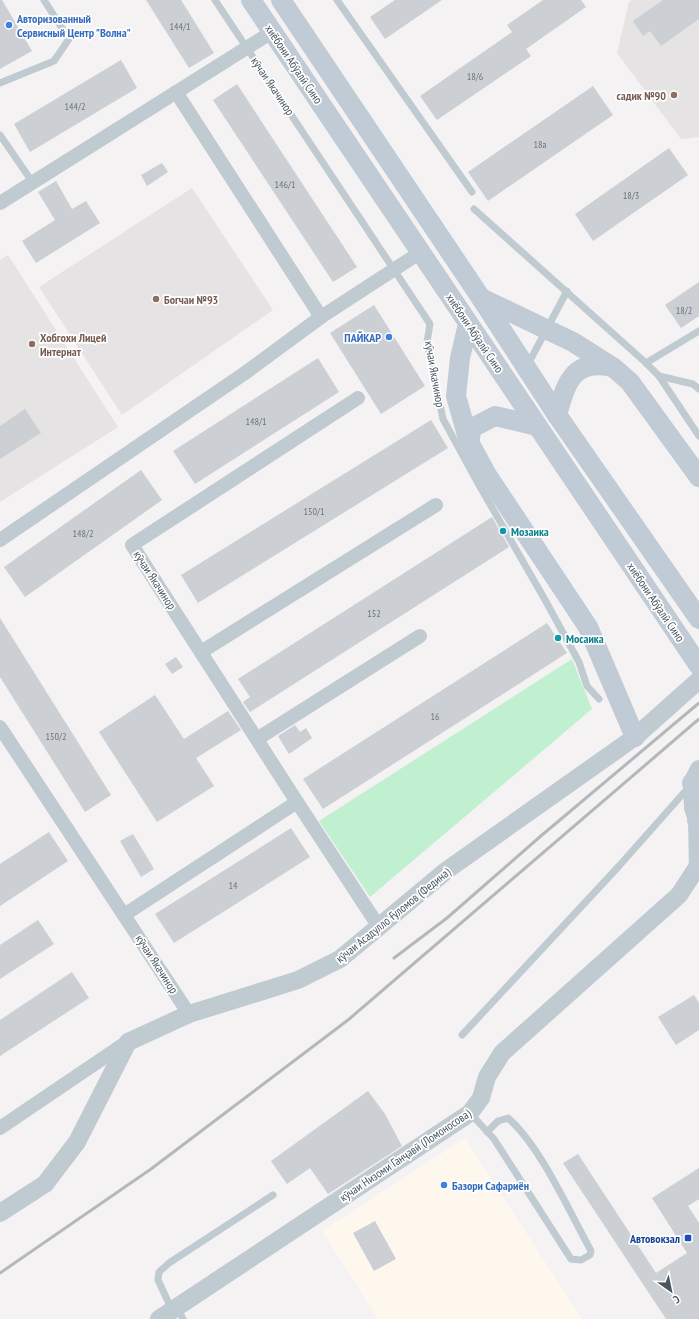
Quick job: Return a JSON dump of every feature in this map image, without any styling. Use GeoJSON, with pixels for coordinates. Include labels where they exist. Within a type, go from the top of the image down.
{"type":"FeatureCollection","features":[{"type":"Feature","properties":{"kind":"main road","name":"хиёбони Абӯалӣ Сино"},"geometry":{"type":"LineString","coordinates":[[251,0],[699,666]]}},
{"type":"Feature","properties":{"kind":"main road","name":"хиёбони Абӯалӣ Сино"},"geometry":{"type":"LineString","coordinates":[[281,0],[481,298],[557,415],[699,619]]}},
{"type":"Feature","properties":{"kind":"main road"},"geometry":{"type":"LineString","coordinates":[[481,298],[573,342],[614,368],[630,382],[699,477]]}},
{"type":"Feature","properties":{"kind":"main road"},"geometry":{"type":"LineString","coordinates":[[468,324],[460,358],[456,396],[469,442],[487,475],[588,627],[635,737]]}},
{"type":"Feature","properties":{"kind":"main road"},"geometry":{"type":"LineString","coordinates":[[557,415],[564,391],[571,377],[583,367],[599,364],[614,368]]}},
{"type":"Feature","properties":{"kind":"main road"},"geometry":{"type":"LineString","coordinates":[[469,442],[472,428],[495,416],[537,426]]}},
{"type":"Feature","properties":{"kind":"street"},"geometry":{"type":"LineString","coordinates":[[0,203],[272,32]]}},
{"type":"Feature","properties":{"kind":"street"},"geometry":{"type":"LineString","coordinates":[[176,92],[321,317]]}},
{"type":"Feature","properties":{"kind":"street"},"geometry":{"type":"LineString","coordinates":[[0,540],[245,373],[321,317],[394,268],[421,252]]}},
{"type":"Feature","properties":{"kind":"street","name":"кӯчаи Якачинор"},"geometry":{"type":"LineString","coordinates":[[358,398],[132,545],[379,927]]}},
{"type":"Feature","properties":{"kind":"street"},"geometry":{"type":"LineString","coordinates":[[201,652],[436,505]]}},
{"type":"Feature","properties":{"kind":"street"},"geometry":{"type":"LineString","coordinates":[[257,739],[420,636]]}},
{"type":"Feature","properties":{"kind":"street","name":"кӯчаи Асадулло Ғуломов (Федина)"},"geometry":{"type":"LineString","coordinates":[[128,1042],[189,1014],[298,980],[340,959],[447,870],[635,737],[699,680]]}},
{"type":"Feature","properties":{"kind":"street","name":"кӯчаи Якачинор"},"geometry":{"type":"LineString","coordinates":[[0,727],[189,1014]]}},
{"type":"Feature","properties":{"kind":"street","name":"кӯчаи Низоми Ганҷавӣ (Ломоносова)"},"geometry":{"type":"LineString","coordinates":[[173,1314],[470,1112],[481,1098],[487,1077],[502,1053],[679,895],[699,866],[698,821],[693,808],[697,782]]}},
{"type":"Feature","properties":{"kind":"street"},"geometry":{"type":"LineString","coordinates":[[124,915],[297,802]]}},
{"type":"Feature","properties":{"kind":"street"},"geometry":{"type":"LineString","coordinates":[[0,1128],[128,1042]]}},
{"type":"Feature","properties":{"kind":"street"},"geometry":{"type":"LineString","coordinates":[[0,1213],[45,1184],[77,1142],[128,1042]]}},
{"type":"Feature","properties":{"kind":"lane"},"geometry":{"type":"LineString","coordinates":[[0,83],[54,61],[69,39],[44,0]]}},
{"type":"Feature","properties":{"kind":"lane","name":"кӯчаи Якачинор"},"geometry":{"type":"LineString","coordinates":[[215,0],[248,47],[430,324],[427,342],[443,419],[479,485],[548,604],[579,662],[587,686],[599,699]]}},
{"type":"Feature","properties":{"kind":"lane"},"geometry":{"type":"LineString","coordinates":[[337,0],[472,192]]}},
{"type":"Feature","properties":{"kind":"lane"},"geometry":{"type":"LineString","coordinates":[[0,135],[33,182]]}},
{"type":"Feature","properties":{"kind":"lane"},"geometry":{"type":"LineString","coordinates":[[474,209],[567,291],[659,376],[699,436]]}},
{"type":"Feature","properties":{"kind":"lane"},"geometry":{"type":"LineString","coordinates":[[526,368],[567,291]]}},
{"type":"Feature","properties":{"kind":"lane"},"geometry":{"type":"LineString","coordinates":[[646,363],[699,331]]}},
{"type":"Feature","properties":{"kind":"lane"},"geometry":{"type":"LineString","coordinates":[[659,376],[693,384],[699,389]]}},
{"type":"Feature","properties":{"kind":"lane"},"geometry":{"type":"LineString","coordinates":[[462,1035],[697,782]]}},
{"type":"Feature","properties":{"kind":"lane"},"geometry":{"type":"LineString","coordinates":[[470,1112],[487,1132],[494,1139],[571,1259],[581,1260],[590,1255],[591,1251],[537,1154],[518,1126],[508,1118],[498,1121],[487,1132]]}},
{"type":"Feature","properties":{"kind":"lane"},"geometry":{"type":"LineString","coordinates":[[173,1314],[158,1280],[159,1272],[169,1263],[273,1195]]}},
{"type":"Feature","properties":{"kind":"shaded area","name":"садик №90"},"geometry":{"type":"Polygon","coordinates":[[[632,0],[699,0],[699,137],[681,139],[617,53],[629,2],[632,0]]]}},
{"type":"Feature","properties":{"kind":"shaded area","name":"Богчаи №93"},"geometry":{"type":"Polygon","coordinates":[[[192,188],[273,310],[122,415],[39,287],[192,188]]]}},
{"type":"Feature","properties":{"kind":"shaded area","name":"Хобгохи Лицей Интернат"},"geometry":{"type":"Polygon","coordinates":[[[8,255],[118,427],[0,502],[0,260],[8,255]]]}},
{"type":"Feature","properties":{"kind":"shaded area","name":"Базори Сафариён"},"geometry":{"type":"Polygon","coordinates":[[[465,1138],[582,1319],[378,1319],[322,1231],[465,1138]]]}},
{"type":"Feature","properties":{"kind":"green space"},"geometry":{"type":"Polygon","coordinates":[[[572,659],[592,709],[370,897],[319,821],[572,659]]]}},
{"type":"Feature","properties":{"kind":"building","name":"Авторизованный Сервисный Центр \"Волна\""},"geometry":{"type":"Polygon","coordinates":[[[0,0],[2,0],[32,51],[0,69],[0,0]]]}},
{"type":"Feature","properties":{"kind":"building"},"geometry":{"type":"Polygon","coordinates":[[[146,0],[181,0],[214,53],[189,68],[146,0]]]}},
{"type":"Feature","properties":{"kind":"building"},"geometry":{"type":"Polygon","coordinates":[[[395,0],[442,0],[385,39],[370,17],[395,0]]]}},
{"type":"Feature","properties":{"kind":"building"},"geometry":{"type":"Polygon","coordinates":[[[543,0],[581,0],[586,7],[526,49],[531,56],[437,120],[420,96],[512,32],[507,25],[543,0]]]}},
{"type":"Feature","properties":{"kind":"building"},"geometry":{"type":"Polygon","coordinates":[[[663,0],[699,0],[699,19],[661,46],[650,31],[643,36],[633,21],[663,0]]]}},
{"type":"Feature","properties":{"kind":"building"},"geometry":{"type":"Polygon","coordinates":[[[121,60],[137,88],[30,152],[14,124],[121,60]]]}},
{"type":"Feature","properties":{"kind":"building"},"geometry":{"type":"Polygon","coordinates":[[[237,84],[357,267],[333,282],[213,100],[237,84]]]}},
{"type":"Feature","properties":{"kind":"building"},"geometry":{"type":"Polygon","coordinates":[[[593,86],[613,115],[488,201],[468,172],[593,86]]]}},
{"type":"Feature","properties":{"kind":"building"},"geometry":{"type":"Polygon","coordinates":[[[669,148],[688,175],[593,241],[575,214],[669,148]]]}},
{"type":"Feature","properties":{"kind":"building"},"geometry":{"type":"Polygon","coordinates":[[[162,163],[168,172],[147,186],[141,175],[162,163]]]}},
{"type":"Feature","properties":{"kind":"building"},"geometry":{"type":"Polygon","coordinates":[[[56,181],[72,209],[86,201],[100,223],[36,263],[22,241],[55,220],[38,192],[56,181]]]}},
{"type":"Feature","properties":{"kind":"building"},"geometry":{"type":"Polygon","coordinates":[[[699,282],[699,316],[681,328],[665,305],[699,282]]]}},
{"type":"Feature","properties":{"kind":"building"},"geometry":{"type":"Polygon","coordinates":[[[374,305],[425,386],[381,414],[330,333],[374,305]]]}},
{"type":"Feature","properties":{"kind":"building"},"geometry":{"type":"Polygon","coordinates":[[[318,358],[339,392],[195,484],[173,451],[318,358]]]}},
{"type":"Feature","properties":{"kind":"building"},"geometry":{"type":"Polygon","coordinates":[[[25,409],[41,433],[0,459],[0,426],[25,409]]]}},
{"type":"Feature","properties":{"kind":"building"},"geometry":{"type":"Polygon","coordinates":[[[431,420],[448,448],[198,603],[181,575],[431,420]]]}},
{"type":"Feature","properties":{"kind":"building"},"geometry":{"type":"Polygon","coordinates":[[[141,470],[162,500],[25,597],[4,567],[141,470]]]}},
{"type":"Feature","properties":{"kind":"building"},"geometry":{"type":"Polygon","coordinates":[[[492,517],[509,547],[250,712],[243,702],[250,697],[238,679],[492,517]]]}},
{"type":"Feature","properties":{"kind":"building"},"geometry":{"type":"Polygon","coordinates":[[[0,618],[111,795],[85,812],[0,677],[0,618]]]}},
{"type":"Feature","properties":{"kind":"building"},"geometry":{"type":"Polygon","coordinates":[[[547,623],[567,653],[323,809],[303,779],[547,623]]]}},
{"type":"Feature","properties":{"kind":"building"},"geometry":{"type":"Polygon","coordinates":[[[176,657],[183,667],[172,674],[165,664],[176,657]]]}},
{"type":"Feature","properties":{"kind":"building"},"geometry":{"type":"Polygon","coordinates":[[[155,695],[184,739],[228,711],[241,730],[196,758],[214,786],[157,822],[99,732],[155,695]]]}},
{"type":"Feature","properties":{"kind":"building"},"geometry":{"type":"Polygon","coordinates":[[[295,725],[300,732],[306,728],[312,738],[289,754],[278,736],[295,725]]]}},
{"type":"Feature","properties":{"kind":"building"},"geometry":{"type":"Polygon","coordinates":[[[291,828],[310,857],[174,943],[155,914],[291,828]]]}},
{"type":"Feature","properties":{"kind":"building"},"geometry":{"type":"Polygon","coordinates":[[[49,832],[68,861],[0,906],[0,864],[49,832]]]}},
{"type":"Feature","properties":{"kind":"building"},"geometry":{"type":"Polygon","coordinates":[[[133,834],[154,869],[141,877],[120,841],[133,834]]]}},
{"type":"Feature","properties":{"kind":"building"},"geometry":{"type":"Polygon","coordinates":[[[38,920],[54,944],[0,979],[0,945],[38,920]]]}},
{"type":"Feature","properties":{"kind":"building"},"geometry":{"type":"Polygon","coordinates":[[[72,972],[89,998],[0,1056],[0,1020],[72,972]]]}},
{"type":"Feature","properties":{"kind":"building"},"geometry":{"type":"Polygon","coordinates":[[[694,995],[699,1003],[699,1030],[676,1045],[658,1017],[694,995]]]}},
{"type":"Feature","properties":{"kind":"building"},"geometry":{"type":"Polygon","coordinates":[[[368,1091],[385,1114],[402,1146],[328,1194],[310,1168],[287,1184],[271,1161],[368,1091]]]}},
{"type":"Feature","properties":{"kind":"building","name":"Автовокзал"},"geometry":{"type":"Polygon","coordinates":[[[578,1154],[656,1273],[687,1253],[652,1198],[699,1168],[699,1199],[688,1206],[699,1223],[699,1319],[666,1319],[563,1163],[578,1154]]]}},
{"type":"Feature","properties":{"kind":"building"},"geometry":{"type":"Polygon","coordinates":[[[375,1221],[396,1259],[374,1271],[353,1233],[375,1221]]]}},
{"type":"Feature","properties":{"kind":"railway"},"geometry":{"type":"LineString","coordinates":[[394,958],[447,918],[542,835],[699,703]]}},
{"type":"Feature","properties":{"kind":"railway"},"geometry":{"type":"LineString","coordinates":[[0,1273],[151,1169],[348,1020],[699,719]]}},
{"type":"Feature","properties":{"kind":"place","name":"Авторизованный Сервисный Центр \"Волна\""},"geometry":{"type":"Point","coordinates":[9,25]}},
{"type":"Feature","properties":{"kind":"place","name":"садик №90"},"geometry":{"type":"Point","coordinates":[674,95]}},
{"type":"Feature","properties":{"kind":"place","name":"Богчаи №93"},"geometry":{"type":"Point","coordinates":[156,299]}},
{"type":"Feature","properties":{"kind":"place","name":"ПАЙКАР"},"geometry":{"type":"Point","coordinates":[389,337]}},
{"type":"Feature","properties":{"kind":"place","name":"Хобгохи Лицей Интернат"},"geometry":{"type":"Point","coordinates":[32,344]}},
{"type":"Feature","properties":{"kind":"place","name":"Мозаика"},"geometry":{"type":"Point","coordinates":[503,531]}},
{"type":"Feature","properties":{"kind":"place","name":"Мосаика"},"geometry":{"type":"Point","coordinates":[558,638]}},
{"type":"Feature","properties":{"kind":"place","name":"Базори Сафариён"},"geometry":{"type":"Point","coordinates":[444,1185]}},
{"type":"Feature","properties":{"kind":"place","name":"Автовокзал"},"geometry":{"type":"Point","coordinates":[688,1238]}}]}
